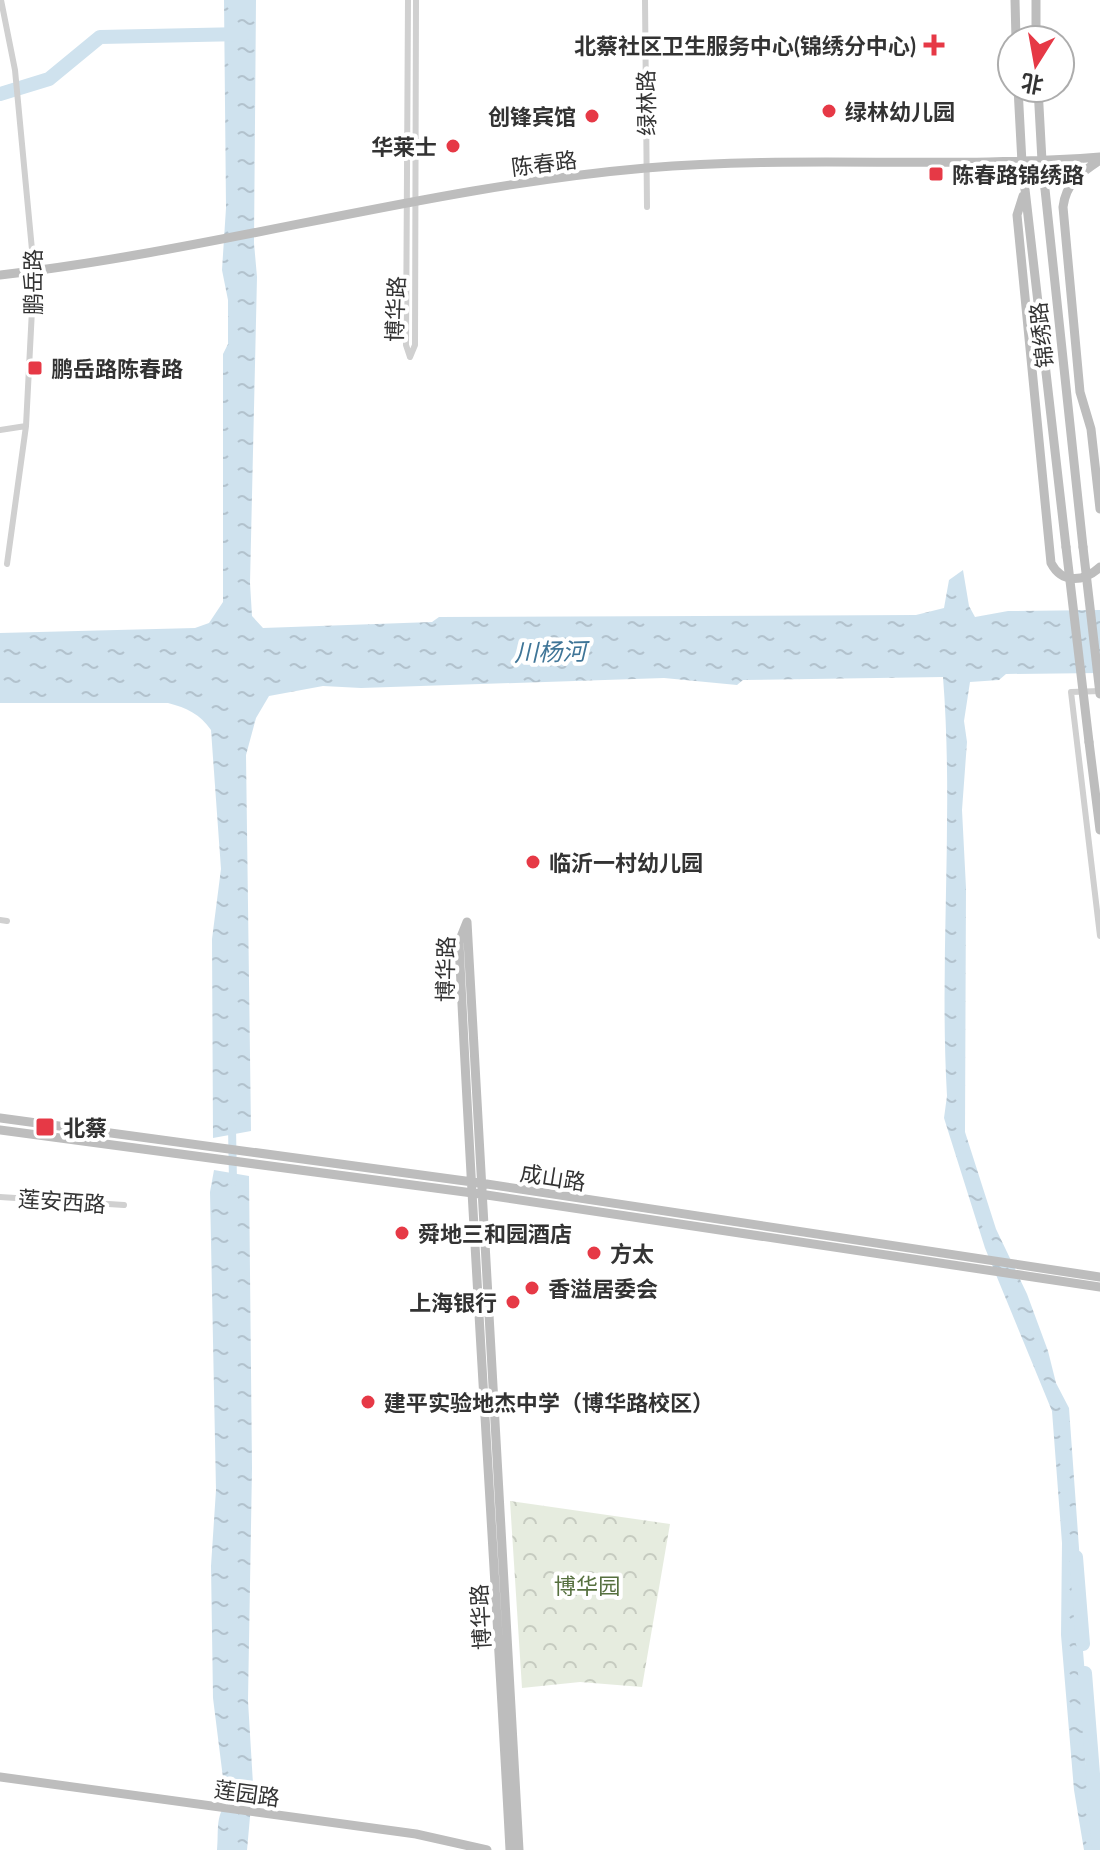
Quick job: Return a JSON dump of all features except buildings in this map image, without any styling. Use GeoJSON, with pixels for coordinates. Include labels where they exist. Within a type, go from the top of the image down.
{"type":"FeatureCollection","features":[{"type":"Feature","properties":{"kind":"main road"},"geometry":{"type":"LineString","coordinates":[[1015,0],[1016,24]]}},
{"type":"Feature","properties":{"kind":"main road"},"geometry":{"type":"LineString","coordinates":[[1036,0],[1036,24]]}},
{"type":"Feature","properties":{"kind":"main road","name":"锦绣路"},"geometry":{"type":"LineString","coordinates":[[1019,104],[1022,163],[1100,830]]}},
{"type":"Feature","properties":{"kind":"main road","name":"锦绣路"},"geometry":{"type":"LineString","coordinates":[[1039,104],[1042,161],[1100,693]]}},
{"type":"Feature","properties":{"kind":"main road","name":"陈春路"},"geometry":{"type":"LineString","coordinates":[[0,275],[264,232],[410,200],[646,168],[876,161],[1022,163],[1100,159]]}},
{"type":"Feature","properties":{"kind":"main road","name":"锦绣路"},"geometry":{"type":"LineString","coordinates":[[1100,159],[1072,181],[1065,192],[1063,207],[1080,392],[1096,440],[1100,509]]}},
{"type":"Feature","properties":{"kind":"main road","name":"锦绣路"},"geometry":{"type":"LineString","coordinates":[[1025,189],[1017,215],[1051,563],[1062,576],[1073,579],[1084,578],[1100,567]]}},
{"type":"Feature","properties":{"kind":"main road","name":"博华路"},"geometry":{"type":"LineString","coordinates":[[475,1182],[459,942],[467,922],[475,1182],[475,1194],[510,1850]]}},
{"type":"Feature","properties":{"kind":"main road","name":"成山路"},"geometry":{"type":"LineString","coordinates":[[0,1118],[475,1194],[967,1262]]}},
{"type":"Feature","properties":{"kind":"main road","name":"成山路"},"geometry":{"type":"LineString","coordinates":[[0,1130],[204,1151]]}},
{"type":"Feature","properties":{"kind":"main road","name":"成山路"},"geometry":{"type":"LineString","coordinates":[[262,1159],[475,1182],[1046,1274],[1100,1287]]}},
{"type":"Feature","properties":{"kind":"main road","name":"博华路"},"geometry":{"type":"LineString","coordinates":[[475,1194],[495,1395],[519,1850]]}},
{"type":"Feature","properties":{"kind":"main road","name":"成山路"},"geometry":{"type":"LineString","coordinates":[[1046,1274],[1100,1277]]}},
{"type":"Feature","properties":{"kind":"main road","name":"莲园路"},"geometry":{"type":"LineString","coordinates":[[0,1777],[416,1834],[487,1850]]}},
{"type":"Feature","properties":{"kind":"street","name":"鹏岳路"},"geometry":{"type":"LineString","coordinates":[[1,0],[15,70],[34,271],[26,426],[7,564]]}},
{"type":"Feature","properties":{"kind":"street","name":"博华路"},"geometry":{"type":"LineString","coordinates":[[408,0],[410,200],[415,345],[410,357],[406,345],[410,200],[416,0]]}},
{"type":"Feature","properties":{"kind":"street","name":"绿林路"},"geometry":{"type":"LineString","coordinates":[[645,0],[647,207]]}},
{"type":"Feature","properties":{"kind":"street"},"geometry":{"type":"LineString","coordinates":[[0,430],[26,426]]}},
{"type":"Feature","properties":{"kind":"street"},"geometry":{"type":"LineString","coordinates":[[1100,693],[1071,692],[1100,936]]}},
{"type":"Feature","properties":{"kind":"street","name":"莲安西路"},"geometry":{"type":"LineString","coordinates":[[0,1197],[124,1205]]}},
{"type":"Feature","properties":{"kind":"green space","name":"博华园"},"geometry":{"type":"Polygon","coordinates":[[[510,1501],[670,1524],[642,1687],[580,1682],[522,1688],[510,1501]]]}},
{"type":"Feature","properties":{"kind":"water","name":"川杨河"},"geometry":{"type":"Polygon","coordinates":[[[224,0],[256,0],[254,243],[257,277],[250,583],[252,616],[263,628],[432,622],[439,617],[916,615],[944,608],[949,580],[963,570],[969,606],[975,617],[1008,611],[1100,610],[1100,673],[1006,674],[999,680],[970,682],[964,721],[967,742],[962,810],[966,888],[965,1132],[996,1229],[1027,1294],[1056,1383],[1069,1408],[1080,1562],[1077,1577],[1090,1737],[1085,1762],[1095,1795],[1100,1850],[1084,1850],[1074,1790],[1061,1635],[1062,1543],[1052,1411],[985,1248],[944,1118],[947,1096],[947,781],[943,677],[743,680],[737,685],[664,678],[361,688],[323,686],[269,696],[256,718],[246,755],[251,1131],[213,1138],[212,939],[221,869],[211,730],[192,712],[168,703],[0,703],[0,633],[195,628],[209,623],[223,602],[223,354],[228,344],[228,300],[222,270],[226,208],[224,0]]]}},
{"type":"Feature","properties":{"kind":"water"},"geometry":{"type":"Polygon","coordinates":[[[214,1170],[249,1176],[252,1468],[248,1701],[253,1784],[247,1850],[217,1850],[219,1820],[226,1802],[213,1698],[211,1566],[216,1490],[210,1192],[214,1170]]]}},
{"type":"Feature","properties":{"kind":"waterway"},"geometry":{"type":"LineString","coordinates":[[0,94],[49,79],[100,37],[244,34]]}},
{"type":"Feature","properties":{"kind":"waterway"},"geometry":{"type":"LineString","coordinates":[[232,1127],[233,1182]]}},
{"type":"Feature","properties":{"kind":"waterway"},"geometry":{"type":"LineString","coordinates":[[1076,1557],[1083,1644]]}},
{"type":"Feature","properties":{"kind":"waterway"},"geometry":{"type":"LineString","coordinates":[[1085,1673],[1099,1850]]}},
{"type":"Feature","properties":{"kind":"place","name":"北蔡社区卫生服务中心(锦绣分中心)"},"geometry":{"type":"Point","coordinates":[934,45]}},
{"type":"Feature","properties":{"kind":"place","name":"绿林幼儿园"},"geometry":{"type":"Point","coordinates":[829,111]}},
{"type":"Feature","properties":{"kind":"place","name":"创锋宾馆"},"geometry":{"type":"Point","coordinates":[592,116]}},
{"type":"Feature","properties":{"kind":"place","name":"华莱士"},"geometry":{"type":"Point","coordinates":[453,146]}},
{"type":"Feature","properties":{"kind":"place","name":"陈春路锦绣路"},"geometry":{"type":"Point","coordinates":[936,174]}},
{"type":"Feature","properties":{"kind":"place","name":"鹏岳路陈春路"},"geometry":{"type":"Point","coordinates":[35,368]}},
{"type":"Feature","properties":{"kind":"place","name":"临沂一村幼儿园"},"geometry":{"type":"Point","coordinates":[533,862]}},
{"type":"Feature","properties":{"kind":"place","name":"北蔡"},"geometry":{"type":"Point","coordinates":[45,1127]}},
{"type":"Feature","properties":{"kind":"place","name":"舜地三和园酒店"},"geometry":{"type":"Point","coordinates":[402,1233]}},
{"type":"Feature","properties":{"kind":"place","name":"方太"},"geometry":{"type":"Point","coordinates":[594,1253]}},
{"type":"Feature","properties":{"kind":"place","name":"香溢居委会"},"geometry":{"type":"Point","coordinates":[532,1288]}},
{"type":"Feature","properties":{"kind":"place","name":"上海银行"},"geometry":{"type":"Point","coordinates":[513,1302]}},
{"type":"Feature","properties":{"kind":"place","name":"建平实验地杰中学（博华路校区）"},"geometry":{"type":"Point","coordinates":[368,1402]}}]}
